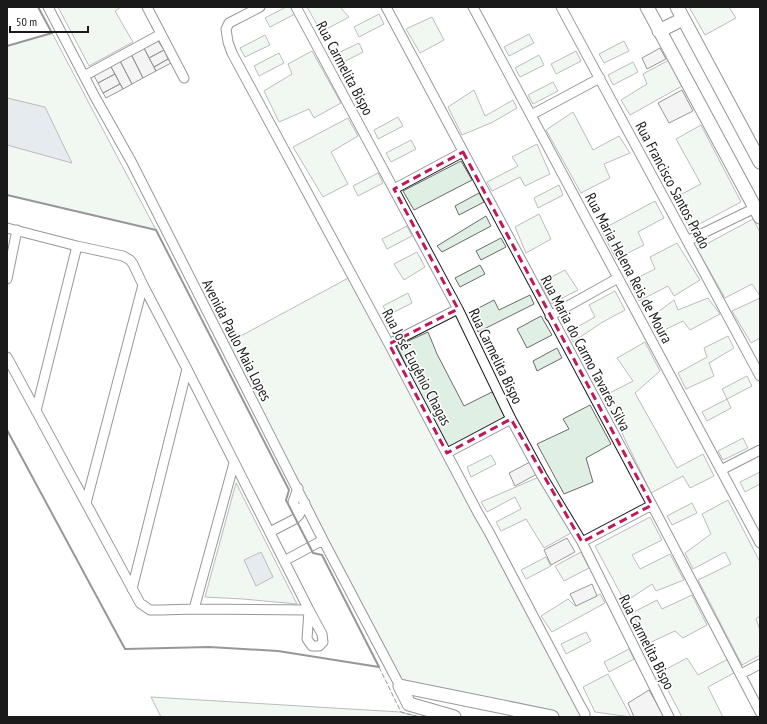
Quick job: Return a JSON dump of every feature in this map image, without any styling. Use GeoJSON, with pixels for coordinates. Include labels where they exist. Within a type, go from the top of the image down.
{"type":"FeatureCollection","features":[{"type":"Feature","properties":{"kind":"street","name":"Avenida Paulo Maia Lopes"},"geometry":{"type":"LineString","coordinates":[[48,7],[131,161],[323,540],[400,686]]}},
{"type":"Feature","properties":{"kind":"street"},"geometry":{"type":"LineString","coordinates":[[147,7],[184,78]]}},
{"type":"Feature","properties":{"kind":"street","name":"Rua José Eugênio Chagas"},"geometry":{"type":"LineString","coordinates":[[260,7],[229,23],[226,29],[228,42],[232,52],[389,344],[585,714],[585,717]]}},
{"type":"Feature","properties":{"kind":"street","name":"Rua Carmelita Bispo"},"geometry":{"type":"LineString","coordinates":[[296,7],[458,309],[511,419],[542,476],[582,542],[669,717]]}},
{"type":"Feature","properties":{"kind":"street","name":"Rua Maria do Carmo Tavares Silva"},"geometry":{"type":"LineString","coordinates":[[386,7],[652,505],[760,712]]}},
{"type":"Feature","properties":{"kind":"street","name":"Rua Maria Helena Reis de Moura"},"geometry":{"type":"LineString","coordinates":[[473,7],[760,543]]}},
{"type":"Feature","properties":{"kind":"street","name":"Rua Francisco Santos Prado"},"geometry":{"type":"LineString","coordinates":[[561,7],[760,376]]}},
{"type":"Feature","properties":{"kind":"street"},"geometry":{"type":"LineString","coordinates":[[647,7],[758,212],[687,241]]}},
{"type":"Feature","properties":{"kind":"street"},"geometry":{"type":"LineString","coordinates":[[677,7],[760,162]]}},
{"type":"Feature","properties":{"kind":"street"},"geometry":{"type":"LineString","coordinates":[[659,31],[683,19]]}},
{"type":"Feature","properties":{"kind":"street"},"geometry":{"type":"LineString","coordinates":[[84,76],[161,34]]}},
{"type":"Feature","properties":{"kind":"street"},"geometry":{"type":"LineString","coordinates":[[531,115],[600,78]]}},
{"type":"Feature","properties":{"kind":"street"},"geometry":{"type":"LineString","coordinates":[[394,189],[463,152]]}},
{"type":"Feature","properties":{"kind":"street"},"geometry":{"type":"LineString","coordinates":[[7,228],[123,256],[130,260],[309,610],[150,610],[140,603],[7,357]]}},
{"type":"Feature","properties":{"kind":"street"},"geometry":{"type":"LineString","coordinates":[[7,279],[16,230]]}},
{"type":"Feature","properties":{"kind":"street"},"geometry":{"type":"LineString","coordinates":[[36,411],[77,246]]}},
{"type":"Feature","properties":{"kind":"street"},"geometry":{"type":"LineString","coordinates":[[550,316],[618,278]]}},
{"type":"Feature","properties":{"kind":"street"},"geometry":{"type":"LineString","coordinates":[[86,503],[143,285]]}},
{"type":"Feature","properties":{"kind":"street"},"geometry":{"type":"LineString","coordinates":[[389,344],[458,309]]}},
{"type":"Feature","properties":{"kind":"street"},"geometry":{"type":"LineString","coordinates":[[132,589],[187,369]]}},
{"type":"Feature","properties":{"kind":"street"},"geometry":{"type":"LineString","coordinates":[[446,453],[511,419]]}},
{"type":"Feature","properties":{"kind":"street"},"geometry":{"type":"LineString","coordinates":[[721,470],[760,450]]}},
{"type":"Feature","properties":{"kind":"street"},"geometry":{"type":"LineString","coordinates":[[194,609],[234,463]]}},
{"type":"Feature","properties":{"kind":"street"},"geometry":{"type":"LineString","coordinates":[[298,488],[293,502],[299,515]]}},
{"type":"Feature","properties":{"kind":"street"},"geometry":{"type":"LineString","coordinates":[[270,532],[295,519],[299,515],[305,503]]}},
{"type":"Feature","properties":{"kind":"street"},"geometry":{"type":"LineString","coordinates":[[582,542],[652,505]]}},
{"type":"Feature","properties":{"kind":"street"},"geometry":{"type":"LineString","coordinates":[[284,561],[323,540]]}},
{"type":"Feature","properties":{"kind":"street"},"geometry":{"type":"LineString","coordinates":[[741,674],[760,664]]}},
{"type":"Feature","properties":{"kind":"street"},"geometry":{"type":"LineString","coordinates":[[400,686],[409,704],[454,717]]}},
{"type":"Feature","properties":{"kind":"street"},"geometry":{"type":"LineString","coordinates":[[400,686],[552,717]]}},
{"type":"Feature","properties":{"kind":"highlighted area"},"geometry":{"type":"Polygon","coordinates":[[[463,152],[652,505],[582,542],[511,419],[447,453],[389,344],[458,309],[394,189],[463,152]]]}},
{"type":"Feature","properties":{"kind":"green space"},"geometry":{"type":"Polygon","coordinates":[[[58,7],[121,7],[115,11],[133,42],[89,66],[58,7]]]}},
{"type":"Feature","properties":{"kind":"green space"},"geometry":{"type":"Polygon","coordinates":[[[286,7],[291,7],[295,14],[270,27],[265,18],[286,7]]]}},
{"type":"Feature","properties":{"kind":"green space"},"geometry":{"type":"Polygon","coordinates":[[[307,7],[340,7],[349,17],[321,32],[307,7]]]}},
{"type":"Feature","properties":{"kind":"green space"},"geometry":{"type":"Polygon","coordinates":[[[689,7],[729,7],[736,18],[705,35],[689,7]]]}},
{"type":"Feature","properties":{"kind":"green space"},"geometry":{"type":"Polygon","coordinates":[[[379,14],[384,24],[359,37],[354,27],[379,14]]]}},
{"type":"Feature","properties":{"kind":"green space"},"geometry":{"type":"Polygon","coordinates":[[[432,17],[444,40],[420,53],[406,29],[432,17]]]}},
{"type":"Feature","properties":{"kind":"green space"},"geometry":{"type":"Polygon","coordinates":[[[52,33],[156,230],[7,195],[7,46],[52,33]]]}},
{"type":"Feature","properties":{"kind":"green space"},"geometry":{"type":"Polygon","coordinates":[[[529,34],[534,43],[509,56],[504,47],[529,34]]]}},
{"type":"Feature","properties":{"kind":"green space"},"geometry":{"type":"Polygon","coordinates":[[[265,35],[270,45],[245,57],[240,48],[265,35]]]}},
{"type":"Feature","properties":{"kind":"green space"},"geometry":{"type":"Polygon","coordinates":[[[624,41],[629,51],[604,63],[599,54],[624,41]]]}},
{"type":"Feature","properties":{"kind":"green space"},"geometry":{"type":"Polygon","coordinates":[[[359,43],[363,52],[338,65],[334,55],[359,43]]]}},
{"type":"Feature","properties":{"kind":"green space"},"geometry":{"type":"Polygon","coordinates":[[[312,51],[341,103],[314,118],[309,109],[279,122],[264,91],[292,74],[288,64],[312,51]]]}},
{"type":"Feature","properties":{"kind":"green space"},"geometry":{"type":"Polygon","coordinates":[[[576,51],[581,61],[556,74],[551,64],[576,51]]]}},
{"type":"Feature","properties":{"kind":"green space"},"geometry":{"type":"Polygon","coordinates":[[[279,53],[284,63],[259,76],[254,66],[279,53]]]}},
{"type":"Feature","properties":{"kind":"green space"},"geometry":{"type":"Polygon","coordinates":[[[539,55],[544,65],[520,77],[515,68],[539,55]]]}},
{"type":"Feature","properties":{"kind":"green space"},"geometry":{"type":"Polygon","coordinates":[[[669,60],[682,86],[630,115],[621,100],[647,84],[643,74],[669,60]]]}},
{"type":"Feature","properties":{"kind":"green space"},"geometry":{"type":"Polygon","coordinates":[[[633,62],[638,72],[613,85],[608,75],[633,62]]]}},
{"type":"Feature","properties":{"kind":"green space"},"geometry":{"type":"Polygon","coordinates":[[[553,82],[558,91],[533,104],[528,95],[553,82]]]}},
{"type":"Feature","properties":{"kind":"green space"},"geometry":{"type":"Polygon","coordinates":[[[474,90],[485,116],[513,100],[517,108],[493,122],[462,135],[448,107],[474,90]]]}},
{"type":"Feature","properties":{"kind":"green space"},"geometry":{"type":"Polygon","coordinates":[[[573,112],[593,150],[619,136],[630,153],[604,164],[610,178],[581,193],[546,130],[573,112]]]}},
{"type":"Feature","properties":{"kind":"green space"},"geometry":{"type":"Polygon","coordinates":[[[398,117],[403,126],[378,139],[374,130],[398,117]]]}},
{"type":"Feature","properties":{"kind":"green space"},"geometry":{"type":"Polygon","coordinates":[[[348,118],[358,136],[331,152],[348,184],[323,197],[293,147],[348,118]]]}},
{"type":"Feature","properties":{"kind":"green space"},"geometry":{"type":"Polygon","coordinates":[[[701,125],[741,202],[690,229],[674,198],[701,184],[676,139],[701,125]]]}},
{"type":"Feature","properties":{"kind":"green space"},"geometry":{"type":"Polygon","coordinates":[[[411,140],[416,149],[391,162],[386,153],[411,140]]]}},
{"type":"Feature","properties":{"kind":"green space"},"geometry":{"type":"Polygon","coordinates":[[[537,144],[550,174],[525,186],[520,177],[492,191],[487,182],[518,166],[512,157],[537,144]]]}},
{"type":"Feature","properties":{"kind":"green space"},"geometry":{"type":"Polygon","coordinates":[[[461,161],[472,180],[414,210],[403,191],[461,161]]]}},
{"type":"Feature","properties":{"kind":"green space"},"geometry":{"type":"Polygon","coordinates":[[[378,173],[383,183],[358,196],[353,186],[378,173]]]}},
{"type":"Feature","properties":{"kind":"green space"},"geometry":{"type":"Polygon","coordinates":[[[559,185],[563,195],[538,208],[534,198],[559,185]]]}},
{"type":"Feature","properties":{"kind":"green space"},"geometry":{"type":"Polygon","coordinates":[[[479,193],[484,202],[459,215],[455,206],[479,193]]]}},
{"type":"Feature","properties":{"kind":"green space"},"geometry":{"type":"Polygon","coordinates":[[[655,201],[664,218],[638,232],[644,245],[616,259],[601,230],[655,201]]]}},
{"type":"Feature","properties":{"kind":"green space"},"geometry":{"type":"Polygon","coordinates":[[[539,214],[551,239],[526,253],[515,227],[539,214]]]}},
{"type":"Feature","properties":{"kind":"green space"},"geometry":{"type":"Polygon","coordinates":[[[486,216],[491,226],[442,252],[437,246],[486,216]]]}},
{"type":"Feature","properties":{"kind":"green space"},"geometry":{"type":"Polygon","coordinates":[[[753,219],[760,232],[760,296],[752,284],[725,298],[697,249],[753,219]]]}},
{"type":"Feature","properties":{"kind":"green space"},"geometry":{"type":"Polygon","coordinates":[[[407,226],[412,236],[387,249],[382,239],[407,226]]]}},
{"type":"Feature","properties":{"kind":"green space"},"geometry":{"type":"Polygon","coordinates":[[[501,238],[506,247],[481,260],[476,251],[501,238]]]}},
{"type":"Feature","properties":{"kind":"green space"},"geometry":{"type":"Polygon","coordinates":[[[677,243],[700,280],[674,296],[668,286],[639,301],[629,282],[655,269],[650,257],[677,243]]]}},
{"type":"Feature","properties":{"kind":"green space"},"geometry":{"type":"Polygon","coordinates":[[[417,252],[425,267],[404,280],[394,264],[417,252]]]}},
{"type":"Feature","properties":{"kind":"green space"},"geometry":{"type":"Polygon","coordinates":[[[480,265],[485,274],[460,287],[455,278],[480,265]]]}},
{"type":"Feature","properties":{"kind":"green space"},"geometry":{"type":"Polygon","coordinates":[[[565,270],[578,290],[551,304],[540,283],[565,270]]]}},
{"type":"Feature","properties":{"kind":"green space"},"geometry":{"type":"Polygon","coordinates":[[[352,276],[442,442],[397,346],[428,332],[437,354],[464,406],[492,392],[511,419],[447,453],[585,717],[552,717],[400,686],[224,345],[352,276]]]}},
{"type":"Feature","properties":{"kind":"green space"},"geometry":{"type":"Polygon","coordinates":[[[615,291],[625,310],[601,323],[573,342],[568,332],[595,317],[589,305],[615,291]]]}},
{"type":"Feature","properties":{"kind":"green space"},"geometry":{"type":"Polygon","coordinates":[[[408,293],[412,303],[388,315],[383,306],[408,293]]]}},
{"type":"Feature","properties":{"kind":"green space"},"geometry":{"type":"Polygon","coordinates":[[[530,295],[534,304],[478,332],[469,313],[494,300],[499,310],[530,295]]]}},
{"type":"Feature","properties":{"kind":"green space"},"geometry":{"type":"Polygon","coordinates":[[[708,298],[720,314],[690,330],[683,321],[658,333],[651,317],[674,300],[678,310],[708,298]]]}},
{"type":"Feature","properties":{"kind":"green space"},"geometry":{"type":"Polygon","coordinates":[[[760,298],[760,338],[751,343],[732,311],[760,298]]]}},
{"type":"Feature","properties":{"kind":"green space"},"geometry":{"type":"Polygon","coordinates":[[[541,316],[552,335],[527,348],[517,329],[541,316]]]}},
{"type":"Feature","properties":{"kind":"green space"},"geometry":{"type":"Polygon","coordinates":[[[728,336],[734,348],[709,363],[714,376],[686,389],[678,373],[707,357],[704,348],[728,336]]]}},
{"type":"Feature","properties":{"kind":"green space"},"geometry":{"type":"Polygon","coordinates":[[[645,342],[660,371],[635,393],[677,468],[703,454],[714,476],[690,488],[683,476],[651,493],[604,396],[633,381],[617,358],[645,342]]]}},
{"type":"Feature","properties":{"kind":"green space"},"geometry":{"type":"Polygon","coordinates":[[[557,348],[562,358],[537,371],[533,361],[557,348]]]}},
{"type":"Feature","properties":{"kind":"green space"},"geometry":{"type":"Polygon","coordinates":[[[747,376],[752,386],[727,399],[722,389],[747,376]]]}},
{"type":"Feature","properties":{"kind":"green space"},"geometry":{"type":"Polygon","coordinates":[[[727,399],[731,408],[707,421],[702,412],[727,399]]]}},
{"type":"Feature","properties":{"kind":"green space"},"geometry":{"type":"Polygon","coordinates":[[[590,405],[611,444],[586,458],[593,482],[564,494],[537,444],[569,429],[563,419],[590,405]]]}},
{"type":"Feature","properties":{"kind":"green space"},"geometry":{"type":"Polygon","coordinates":[[[743,438],[748,448],[723,460],[718,451],[743,438]]]}},
{"type":"Feature","properties":{"kind":"green space"},"geometry":{"type":"Polygon","coordinates":[[[491,455],[496,464],[471,477],[467,467],[491,455]]]}},
{"type":"Feature","properties":{"kind":"green space"},"geometry":{"type":"Polygon","coordinates":[[[760,472],[760,484],[745,492],[740,482],[760,472]]]}},
{"type":"Feature","properties":{"kind":"green space"},"geometry":{"type":"Polygon","coordinates":[[[539,477],[571,533],[544,548],[526,519],[501,531],[496,522],[521,509],[515,497],[487,512],[481,502],[539,477]]]}},
{"type":"Feature","properties":{"kind":"green space"},"geometry":{"type":"Polygon","coordinates":[[[236,483],[297,604],[205,597],[236,483]]]}},
{"type":"Feature","properties":{"kind":"green space"},"geometry":{"type":"Polygon","coordinates":[[[728,500],[760,562],[760,616],[756,619],[760,630],[760,655],[742,665],[698,580],[731,564],[725,552],[693,569],[685,553],[711,534],[702,514],[728,500]]]}},
{"type":"Feature","properties":{"kind":"green space"},"geometry":{"type":"Polygon","coordinates":[[[692,503],[697,513],[672,525],[667,516],[692,503]]]}},
{"type":"Feature","properties":{"kind":"green space"},"geometry":{"type":"Polygon","coordinates":[[[650,517],[662,540],[632,555],[640,569],[670,554],[684,580],[656,591],[652,584],[625,602],[595,546],[650,517]]]}},
{"type":"Feature","properties":{"kind":"green space"},"geometry":{"type":"Polygon","coordinates":[[[581,552],[589,568],[564,581],[555,566],[581,552]]]}},
{"type":"Feature","properties":{"kind":"green space"},"geometry":{"type":"Polygon","coordinates":[[[546,557],[551,566],[526,579],[521,570],[546,557]]]}},
{"type":"Feature","properties":{"kind":"green space"},"geometry":{"type":"Polygon","coordinates":[[[600,594],[605,603],[552,632],[541,616],[568,599],[575,606],[600,594]]]}},
{"type":"Feature","properties":{"kind":"green space"},"geometry":{"type":"Polygon","coordinates":[[[692,595],[707,625],[683,638],[675,631],[649,643],[632,613],[657,600],[662,609],[692,595]]]}},
{"type":"Feature","properties":{"kind":"green space"},"geometry":{"type":"Polygon","coordinates":[[[586,632],[591,641],[566,654],[561,644],[586,632]]]}},
{"type":"Feature","properties":{"kind":"green space"},"geometry":{"type":"Polygon","coordinates":[[[629,649],[634,659],[609,672],[604,662],[629,649]]]}},
{"type":"Feature","properties":{"kind":"green space"},"geometry":{"type":"Polygon","coordinates":[[[687,658],[698,675],[728,659],[734,673],[708,687],[723,717],[682,717],[659,673],[687,658]]]}},
{"type":"Feature","properties":{"kind":"green space"},"geometry":{"type":"Polygon","coordinates":[[[608,674],[631,717],[595,712],[583,687],[608,674]]]}},
{"type":"Feature","properties":{"kind":"green space"},"geometry":{"type":"Polygon","coordinates":[[[151,697],[400,712],[420,717],[161,717],[151,697]]]}},
{"type":"Feature","properties":{"kind":"shaded area"},"geometry":{"type":"Polygon","coordinates":[[[7,98],[45,107],[72,163],[7,145],[7,98]]]}},
{"type":"Feature","properties":{"kind":"shaded area"},"geometry":{"type":"Polygon","coordinates":[[[261,552],[273,577],[256,586],[244,560],[261,552]]]}},
{"type":"Feature","properties":{"kind":"building"},"geometry":{"type":"Polygon","coordinates":[[[158,41],[164,50],[149,58],[144,48],[158,41]]]}},
{"type":"Feature","properties":{"kind":"building"},"geometry":{"type":"Polygon","coordinates":[[[144,48],[156,71],[143,78],[131,54],[144,48]]]}},
{"type":"Feature","properties":{"kind":"building"},"geometry":{"type":"Polygon","coordinates":[[[660,48],[666,59],[647,69],[642,58],[660,48]]]}},
{"type":"Feature","properties":{"kind":"building"},"geometry":{"type":"Polygon","coordinates":[[[164,50],[168,59],[154,67],[149,58],[164,50]]]}},
{"type":"Feature","properties":{"kind":"building"},"geometry":{"type":"Polygon","coordinates":[[[131,54],[143,78],[132,84],[120,61],[131,54]]]}},
{"type":"Feature","properties":{"kind":"building"},"geometry":{"type":"Polygon","coordinates":[[[168,59],[171,63],[156,71],[154,67],[168,59]]]}},
{"type":"Feature","properties":{"kind":"building"},"geometry":{"type":"Polygon","coordinates":[[[120,61],[132,84],[123,89],[110,65],[120,61]]]}},
{"type":"Feature","properties":{"kind":"building"},"geometry":{"type":"Polygon","coordinates":[[[110,65],[115,74],[98,83],[93,74],[110,65]]]}},
{"type":"Feature","properties":{"kind":"building"},"geometry":{"type":"Polygon","coordinates":[[[115,74],[120,84],[103,93],[98,83],[115,74]]]}},
{"type":"Feature","properties":{"kind":"building"},"geometry":{"type":"Polygon","coordinates":[[[120,84],[123,89],[106,98],[103,93],[120,84]]]}},
{"type":"Feature","properties":{"kind":"building"},"geometry":{"type":"Polygon","coordinates":[[[682,90],[693,111],[669,123],[658,103],[682,90]]]}},
{"type":"Feature","properties":{"kind":"building"},"geometry":{"type":"Polygon","coordinates":[[[530,462],[537,474],[515,486],[509,473],[530,462]]]}},
{"type":"Feature","properties":{"kind":"building"},"geometry":{"type":"Polygon","coordinates":[[[567,538],[575,552],[551,565],[544,550],[567,538]]]}},
{"type":"Feature","properties":{"kind":"building"},"geometry":{"type":"Polygon","coordinates":[[[592,584],[597,596],[576,606],[570,594],[592,584]]]}},
{"type":"Feature","properties":{"kind":"building"},"geometry":{"type":"Polygon","coordinates":[[[649,690],[664,717],[634,717],[628,703],[649,690]]]}},
{"type":"Feature","properties":{"kind":"fence"},"geometry":{"type":"LineString","coordinates":[[379,667],[401,712],[420,717]]}},
{"type":"Feature","properties":{"kind":"wall"},"geometry":{"type":"LineString","coordinates":[[7,46],[52,33],[38,7]]}},
{"type":"Feature","properties":{"kind":"wall"},"geometry":{"type":"LineString","coordinates":[[7,195],[156,230],[289,490],[286,500],[313,553],[322,555],[379,667],[278,651],[209,647],[125,649],[7,430]]}}]}
